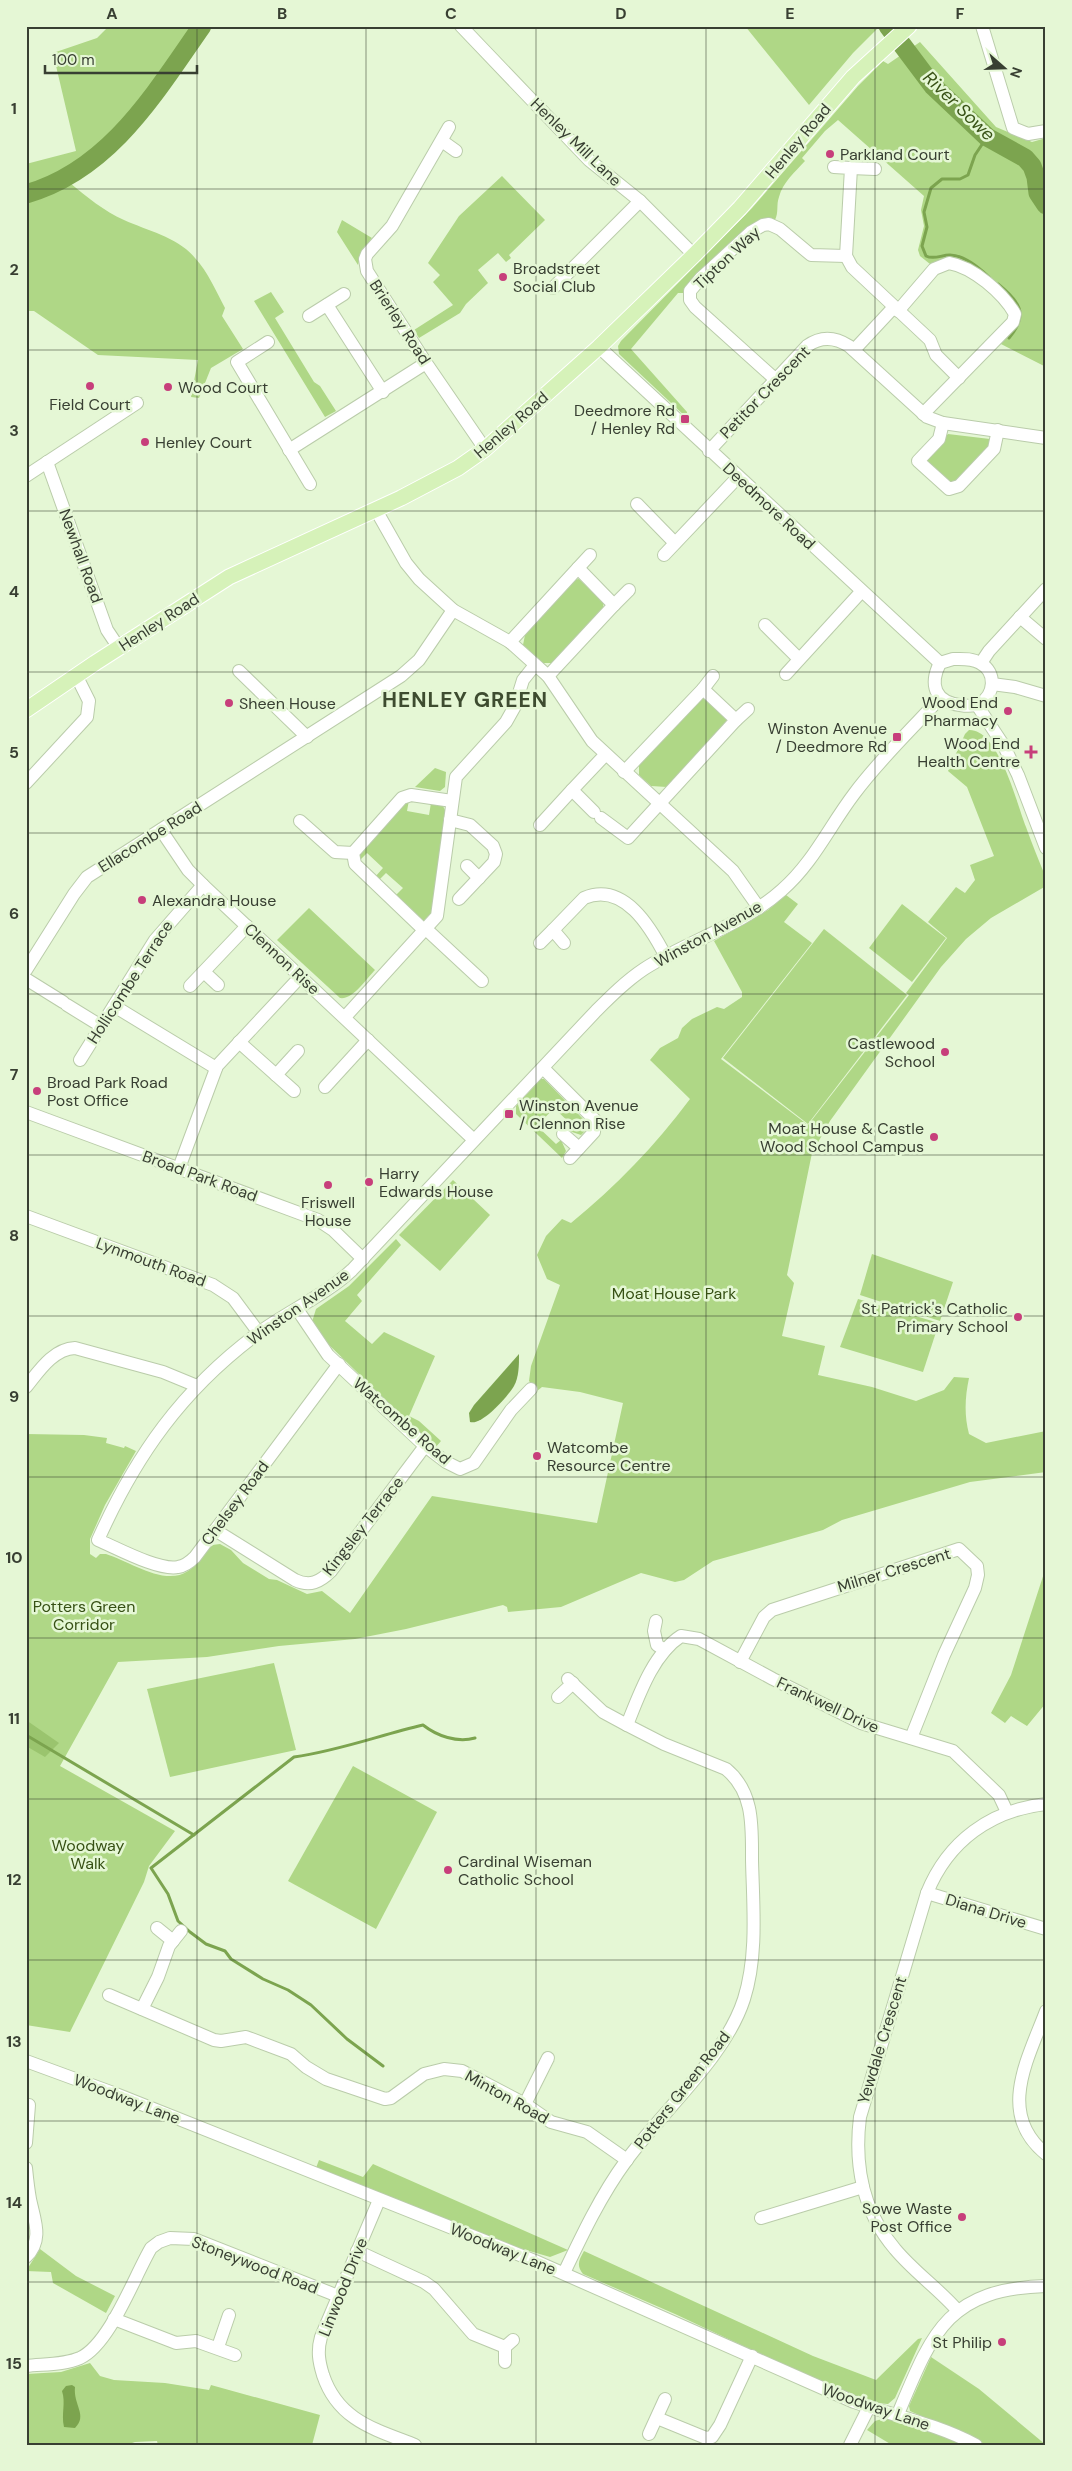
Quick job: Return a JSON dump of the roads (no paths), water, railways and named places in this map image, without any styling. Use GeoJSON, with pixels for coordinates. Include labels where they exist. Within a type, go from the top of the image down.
{"type":"FeatureCollection","features":[{"type":"Feature","properties":{"kind":"main road","name":"Henley Road"},"geometry":{"type":"LineString","coordinates":[[26,710],[76,675],[229,577],[376,510],[458,468],[485,449],[599,347],[694,255],[746,201],[852,77],[909,26]]}},
{"type":"Feature","properties":{"kind":"street","name":"Henley Mill Lane"},"geometry":{"type":"LineString","coordinates":[[461,26],[589,160],[640,202],[694,255]]}},
{"type":"Feature","properties":{"kind":"street"},"geometry":{"type":"LineString","coordinates":[[982,26],[1014,128],[1028,134],[1046,131]]}},
{"type":"Feature","properties":{"kind":"street","name":"Brierley Road"},"geometry":{"type":"LineString","coordinates":[[450,127],[388,232],[370,249],[366,259],[367,270],[426,363],[485,449]]}},
{"type":"Feature","properties":{"kind":"street"},"geometry":{"type":"LineString","coordinates":[[442,141],[456,151]]}},
{"type":"Feature","properties":{"kind":"street"},"geometry":{"type":"LineString","coordinates":[[834,167],[875,169]]}},
{"type":"Feature","properties":{"kind":"street"},"geometry":{"type":"LineString","coordinates":[[851,168],[846,256],[852,267],[863,279],[930,340],[936,355],[959,378]]}},
{"type":"Feature","properties":{"kind":"street"},"geometry":{"type":"LineString","coordinates":[[553,288],[640,202]]}},
{"type":"Feature","properties":{"kind":"street","name":"Tipton Way"},"geometry":{"type":"LineString","coordinates":[[775,379],[695,307],[690,300],[690,291],[701,278],[751,232],[763,225],[768,224],[780,229],[814,256],[846,256]]}},
{"type":"Feature","properties":{"kind":"street"},"geometry":{"type":"LineString","coordinates":[[854,350],[934,269],[949,263],[973,272],[1008,303],[1015,314],[1013,322],[923,414]]}},
{"type":"Feature","properties":{"kind":"street"},"geometry":{"type":"LineString","coordinates":[[309,316],[344,294]]}},
{"type":"Feature","properties":{"kind":"street"},"geometry":{"type":"LineString","coordinates":[[327,304],[383,392]]}},
{"type":"Feature","properties":{"kind":"street","name":"Petitor Crescent"},"geometry":{"type":"LineString","coordinates":[[709,451],[812,342],[828,338],[854,350],[923,414],[943,423],[1046,438]]}},
{"type":"Feature","properties":{"kind":"street"},"geometry":{"type":"LineString","coordinates":[[268,342],[237,362],[310,484]]}},
{"type":"Feature","properties":{"kind":"street","name":"Deedmore Road"},"geometry":{"type":"LineString","coordinates":[[599,347],[861,592],[940,663]]}},
{"type":"Feature","properties":{"kind":"street"},"geometry":{"type":"LineString","coordinates":[[289,450],[426,363]]}},
{"type":"Feature","properties":{"kind":"street"},"geometry":{"type":"LineString","coordinates":[[26,476],[137,403]]}},
{"type":"Feature","properties":{"kind":"street"},"geometry":{"type":"LineString","coordinates":[[943,423],[939,439],[918,461],[949,489],[959,486],[994,449],[998,430]]}},
{"type":"Feature","properties":{"kind":"street","name":"Newhall Road"},"geometry":{"type":"LineString","coordinates":[[47,462],[107,630],[119,648]]}},
{"type":"Feature","properties":{"kind":"street"},"geometry":{"type":"LineString","coordinates":[[664,555],[738,477]]}},
{"type":"Feature","properties":{"kind":"street"},"geometry":{"type":"LineString","coordinates":[[637,504],[675,543]]}},
{"type":"Feature","properties":{"kind":"street"},"geometry":{"type":"LineString","coordinates":[[376,510],[406,563],[431,592],[453,610],[510,642],[548,676],[584,732],[605,755],[660,801],[734,871],[759,908]]}},
{"type":"Feature","properties":{"kind":"street"},"geometry":{"type":"LineString","coordinates":[[510,642],[590,555]]}},
{"type":"Feature","properties":{"kind":"street"},"geometry":{"type":"LineString","coordinates":[[578,568],[614,606]]}},
{"type":"Feature","properties":{"kind":"street"},"geometry":{"type":"LineString","coordinates":[[981,663],[1046,589]]}},
{"type":"Feature","properties":{"kind":"street"},"geometry":{"type":"LineString","coordinates":[[548,676],[628,590]]}},
{"type":"Feature","properties":{"kind":"street"},"geometry":{"type":"LineString","coordinates":[[786,674],[861,592]]}},
{"type":"Feature","properties":{"kind":"street","name":"Ellacombe Road"},"geometry":{"type":"LineString","coordinates":[[26,970],[79,885],[93,873],[411,668],[453,610]]}},
{"type":"Feature","properties":{"kind":"street"},"geometry":{"type":"LineString","coordinates":[[1020,617],[1046,639]]}},
{"type":"Feature","properties":{"kind":"street"},"geometry":{"type":"LineString","coordinates":[[765,625],[799,659]]}},
{"type":"Feature","properties":{"kind":"street"},"geometry":{"type":"LineString","coordinates":[[954,659],[981,663],[988,668],[992,684],[987,698],[977,705],[948,704],[940,698],[936,690],[935,680],[940,663],[954,659]]}},
{"type":"Feature","properties":{"kind":"street"},"geometry":{"type":"LineString","coordinates":[[345,1017],[437,916],[456,777],[506,722],[515,706],[523,680],[535,665]]}},
{"type":"Feature","properties":{"kind":"street"},"geometry":{"type":"LineString","coordinates":[[239,671],[307,736]]}},
{"type":"Feature","properties":{"kind":"street"},"geometry":{"type":"LineString","coordinates":[[26,783],[87,717],[89,701],[76,675]]}},
{"type":"Feature","properties":{"kind":"street"},"geometry":{"type":"LineString","coordinates":[[624,772],[703,689],[713,676]]}},
{"type":"Feature","properties":{"kind":"street"},"geometry":{"type":"LineString","coordinates":[[992,684],[1015,687],[1046,696]]}},
{"type":"Feature","properties":{"kind":"street"},"geometry":{"type":"LineString","coordinates":[[703,689],[736,720]]}},
{"type":"Feature","properties":{"kind":"street","name":"Winston Avenue"},"geometry":{"type":"LineString","coordinates":[[98,1540],[121,1491],[145,1450],[197,1386],[259,1333],[336,1283],[363,1258],[628,981],[666,956],[759,908],[782,891],[805,867],[855,792],[940,698]]}},
{"type":"Feature","properties":{"kind":"street"},"geometry":{"type":"LineString","coordinates":[[977,705],[1004,746],[1018,775],[1046,848]]}},
{"type":"Feature","properties":{"kind":"street"},"geometry":{"type":"LineString","coordinates":[[572,790],[598,815],[628,838],[660,801],[748,709]]}},
{"type":"Feature","properties":{"kind":"street"},"geometry":{"type":"LineString","coordinates":[[540,825],[583,775],[605,755]]}},
{"type":"Feature","properties":{"kind":"street"},"geometry":{"type":"LineString","coordinates":[[353,853],[402,798],[411,795],[452,801]]}},
{"type":"Feature","properties":{"kind":"street"},"geometry":{"type":"LineString","coordinates":[[450,820],[470,824],[495,850],[494,862],[459,899]]}},
{"type":"Feature","properties":{"kind":"street"},"geometry":{"type":"LineString","coordinates":[[300,822],[335,852],[353,853]]}},
{"type":"Feature","properties":{"kind":"street","name":"Clennon Rise"},"geometry":{"type":"LineString","coordinates":[[161,830],[188,870],[203,885],[474,1140]]}},
{"type":"Feature","properties":{"kind":"street"},"geometry":{"type":"LineString","coordinates":[[353,853],[355,864],[482,981]]}},
{"type":"Feature","properties":{"kind":"street"},"geometry":{"type":"LineString","coordinates":[[467,866],[479,878]]}},
{"type":"Feature","properties":{"kind":"street","name":"Hollicombe Terrace"},"geometry":{"type":"LineString","coordinates":[[80,1060],[162,929],[203,885]]}},
{"type":"Feature","properties":{"kind":"street"},"geometry":{"type":"LineString","coordinates":[[540,943],[584,898],[606,896],[624,902],[640,915],[666,956]]}},
{"type":"Feature","properties":{"kind":"street"},"geometry":{"type":"LineString","coordinates":[[190,986],[246,926]]}},
{"type":"Feature","properties":{"kind":"street"},"geometry":{"type":"LineString","coordinates":[[553,930],[564,942]]}},
{"type":"Feature","properties":{"kind":"street"},"geometry":{"type":"LineString","coordinates":[[204,972],[218,985]]}},
{"type":"Feature","properties":{"kind":"street"},"geometry":{"type":"LineString","coordinates":[[179,1168],[216,1068],[301,976]]}},
{"type":"Feature","properties":{"kind":"street"},"geometry":{"type":"LineString","coordinates":[[26,979],[101,1026]]}},
{"type":"Feature","properties":{"kind":"street"},"geometry":{"type":"LineString","coordinates":[[114,1006],[216,1068]]}},
{"type":"Feature","properties":{"kind":"street"},"geometry":{"type":"LineString","coordinates":[[325,1087],[368,1040]]}},
{"type":"Feature","properties":{"kind":"street"},"geometry":{"type":"LineString","coordinates":[[240,1042],[294,1091]]}},
{"type":"Feature","properties":{"kind":"street"},"geometry":{"type":"LineString","coordinates":[[276,1075],[298,1052]]}},
{"type":"Feature","properties":{"kind":"street"},"geometry":{"type":"LineString","coordinates":[[543,1068],[595,1120],[594,1132],[570,1158]]}},
{"type":"Feature","properties":{"kind":"street","name":"Broad Park Road"},"geometry":{"type":"LineString","coordinates":[[26,1112],[318,1220],[333,1230],[363,1258]]}},
{"type":"Feature","properties":{"kind":"street"},"geometry":{"type":"LineString","coordinates":[[563,1134],[579,1148]]}},
{"type":"Feature","properties":{"kind":"street","name":"Lynmouth Road"},"geometry":{"type":"LineString","coordinates":[[26,1216],[213,1285],[233,1298],[259,1333]]}},
{"type":"Feature","properties":{"kind":"street","name":"Watcombe Road"},"geometry":{"type":"LineString","coordinates":[[297,1309],[320,1346],[425,1446],[453,1466],[467,1468],[474,1463],[511,1410],[531,1389]]}},
{"type":"Feature","properties":{"kind":"street"},"geometry":{"type":"LineString","coordinates":[[26,1387],[50,1359],[66,1348],[75,1348],[164,1372],[197,1386]]}},
{"type":"Feature","properties":{"kind":"street","name":"Chelsey Road"},"geometry":{"type":"LineString","coordinates":[[98,1540],[165,1567],[181,1567],[195,1557],[339,1364]]}},
{"type":"Feature","properties":{"kind":"street","name":"Kingsley Terrace"},"geometry":{"type":"LineString","coordinates":[[215,1530],[295,1580],[308,1584],[316,1583],[332,1570],[425,1446]]}},
{"type":"Feature","properties":{"kind":"street","name":"Milner Crescent"},"geometry":{"type":"LineString","coordinates":[[740,1662],[764,1617],[772,1610],[959,1549],[977,1566],[978,1575],[975,1588],[944,1654],[911,1738]]}},
{"type":"Feature","properties":{"kind":"street"},"geometry":{"type":"LineString","coordinates":[[627,1725],[640,1693],[665,1650],[657,1645],[654,1632],[656,1621]]}},
{"type":"Feature","properties":{"kind":"street","name":"Frankwell Drive"},"geometry":{"type":"LineString","coordinates":[[665,1650],[681,1636],[688,1635],[861,1723],[953,1751],[999,1796],[1007,1812]]}},
{"type":"Feature","properties":{"kind":"street","name":"Potters Green Road"},"geometry":{"type":"LineString","coordinates":[[558,1697],[570,1681],[603,1712],[664,1744],[726,1769],[740,1786],[751,1811],[754,1917],[748,1984],[736,2018],[726,2038],[627,2160],[606,2191],[564,2273]]}},
{"type":"Feature","properties":{"kind":"street","name":"Yewdale Crescent"},"geometry":{"type":"LineString","coordinates":[[958,2311],[890,2243],[873,2215],[863,2187],[857,2152],[862,2102],[927,1893],[938,1870],[960,1842],[975,1829],[1007,1812],[1046,1804]]}},
{"type":"Feature","properties":{"kind":"street","name":"Diana Drive"},"geometry":{"type":"LineString","coordinates":[[927,1893],[1046,1929]]}},
{"type":"Feature","properties":{"kind":"street"},"geometry":{"type":"LineString","coordinates":[[142,2009],[158,1977],[166,1952],[177,1936],[157,1928]]}},
{"type":"Feature","properties":{"kind":"street","name":"Minton Road"},"geometry":{"type":"LineString","coordinates":[[109,1995],[214,2040],[220,2041],[246,2037],[291,2054],[306,2067],[326,2079],[385,2099],[392,2098],[424,2074],[444,2070],[470,2074],[525,2104],[557,2125],[587,2132],[627,2160]]}},
{"type":"Feature","properties":{"kind":"street"},"geometry":{"type":"LineString","coordinates":[[1046,2011],[1023,2073],[1018,2098],[1019,2110],[1027,2133],[1034,2144],[1046,2154]]}},
{"type":"Feature","properties":{"kind":"street"},"geometry":{"type":"LineString","coordinates":[[525,2104],[548,2058]]}},
{"type":"Feature","properties":{"kind":"street","name":"Woodway Lane"},"geometry":{"type":"LineString","coordinates":[[26,2061],[116,2094],[564,2273],[869,2407],[898,2414],[960,2436],[976,2445]]}},
{"type":"Feature","properties":{"kind":"street"},"geometry":{"type":"LineString","coordinates":[[26,2143],[30,2105]]}},
{"type":"Feature","properties":{"kind":"street"},"geometry":{"type":"LineString","coordinates":[[26,2168],[29,2197],[37,2230],[34,2248],[26,2257]]}},
{"type":"Feature","properties":{"kind":"street"},"geometry":{"type":"LineString","coordinates":[[761,2218],[863,2187]]}},
{"type":"Feature","properties":{"kind":"street","name":"Linwood Drive"},"geometry":{"type":"LineString","coordinates":[[379,2200],[319,2346],[320,2367],[328,2391],[346,2413],[415,2445]]}},
{"type":"Feature","properties":{"kind":"street","name":"Stoneywood Road"},"geometry":{"type":"LineString","coordinates":[[26,2366],[70,2361],[81,2357],[100,2341],[151,2248],[159,2242],[182,2237],[205,2242],[338,2296]]}},
{"type":"Feature","properties":{"kind":"street"},"geometry":{"type":"LineString","coordinates":[[357,2251],[424,2282],[434,2289],[473,2334],[509,2344],[505,2362]]}},
{"type":"Feature","properties":{"kind":"street"},"geometry":{"type":"LineString","coordinates":[[898,2414],[930,2342],[958,2311],[996,2291],[1046,2286]]}},
{"type":"Feature","properties":{"kind":"street"},"geometry":{"type":"LineString","coordinates":[[218,2347],[229,2315]]}},
{"type":"Feature","properties":{"kind":"street"},"geometry":{"type":"LineString","coordinates":[[114,2318],[176,2343],[196,2341],[218,2347],[235,2355]]}},
{"type":"Feature","properties":{"kind":"street"},"geometry":{"type":"LineString","coordinates":[[657,2418],[706,2438],[712,2437],[752,2356]]}},
{"type":"Feature","properties":{"kind":"street"},"geometry":{"type":"LineString","coordinates":[[649,2434],[665,2399]]}},
{"type":"Feature","properties":{"kind":"street"},"geometry":{"type":"LineString","coordinates":[[850,2445],[869,2407]]}},
{"type":"Feature","properties":{"kind":"waterway","name":"River Sowe"},"geometry":{"type":"LineString","coordinates":[[26,194],[56,183],[82,167],[106,148],[148,102],[202,26]]}},
{"type":"Feature","properties":{"kind":"waterway","name":"River Sowe"},"geometry":{"type":"LineString","coordinates":[[888,26],[933,86],[987,137],[1025,158],[1032,166],[1036,177],[1038,193],[1046,205]]}},
{"type":"Feature","properties":{"kind":"waterway"},"geometry":{"type":"LineString","coordinates":[[987,137],[975,155],[968,175],[960,179],[942,179],[931,188],[924,212],[927,227],[922,246],[926,256],[950,255],[961,257],[989,277]]}},
{"type":"Feature","properties":{"kind":"waterway"},"geometry":{"type":"LineString","coordinates":[[998,284],[1012,297],[1019,309],[1019,322],[1009,338]]}},
{"type":"Feature","properties":{"kind":"waterway"},"geometry":{"type":"LineString","coordinates":[[383,2066],[347,2039],[311,2005],[288,1990],[263,1979],[231,1959],[225,1951],[206,1944],[190,1932],[178,1921],[168,1894],[151,1868],[294,1757],[343,1747],[423,1725],[448,1738],[461,1740],[475,1738]]}},
{"type":"Feature","properties":{"kind":"waterway"},"geometry":{"type":"LineString","coordinates":[[26,1735],[194,1835]]}},
{"type":"Feature","properties":{"kind":"place","name":"Parkland Court"},"geometry":{"type":"Point","coordinates":[830,154]}},
{"type":"Feature","properties":{"kind":"place","name":"Broadstreet Social Club"},"geometry":{"type":"Point","coordinates":[503,277]}},
{"type":"Feature","properties":{"kind":"place","name":"Field Court"},"geometry":{"type":"Point","coordinates":[90,386]}},
{"type":"Feature","properties":{"kind":"place","name":"Wood Court"},"geometry":{"type":"Point","coordinates":[168,387]}},
{"type":"Feature","properties":{"kind":"place","name":"Deedmore Rd / Henley Rd"},"geometry":{"type":"Point","coordinates":[685,419]}},
{"type":"Feature","properties":{"kind":"place","name":"Henley Court"},"geometry":{"type":"Point","coordinates":[145,442]}},
{"type":"Feature","properties":{"kind":"place","name":"Sheen House"},"geometry":{"type":"Point","coordinates":[229,703]}},
{"type":"Feature","properties":{"kind":"place","name":"Wood End Pharmacy"},"geometry":{"type":"Point","coordinates":[1008,711]}},
{"type":"Feature","properties":{"kind":"place","name":"Winston Avenue / Deedmore Rd"},"geometry":{"type":"Point","coordinates":[897,737]}},
{"type":"Feature","properties":{"kind":"place","name":"Wood End Health Centre"},"geometry":{"type":"Point","coordinates":[1031,752]}},
{"type":"Feature","properties":{"kind":"place","name":"Alexandra House"},"geometry":{"type":"Point","coordinates":[142,900]}},
{"type":"Feature","properties":{"kind":"place","name":"Castlewood School"},"geometry":{"type":"Point","coordinates":[945,1052]}},
{"type":"Feature","properties":{"kind":"place","name":"Broad Park Road Post Office"},"geometry":{"type":"Point","coordinates":[37,1091]}},
{"type":"Feature","properties":{"kind":"place","name":"Winston Avenue / Clennon Rise"},"geometry":{"type":"Point","coordinates":[509,1114]}},
{"type":"Feature","properties":{"kind":"place","name":"Moat House & Castle Wood School Campus"},"geometry":{"type":"Point","coordinates":[934,1137]}},
{"type":"Feature","properties":{"kind":"place","name":"Harry Edwards House"},"geometry":{"type":"Point","coordinates":[369,1182]}},
{"type":"Feature","properties":{"kind":"place","name":"Friswell House"},"geometry":{"type":"Point","coordinates":[328,1185]}},
{"type":"Feature","properties":{"kind":"place","name":"St Patrick's Catholic Primary School"},"geometry":{"type":"Point","coordinates":[1018,1317]}},
{"type":"Feature","properties":{"kind":"place","name":"Watcombe Resource Centre"},"geometry":{"type":"Point","coordinates":[537,1456]}},
{"type":"Feature","properties":{"kind":"place","name":"Cardinal Wiseman Catholic School"},"geometry":{"type":"Point","coordinates":[448,1870]}},
{"type":"Feature","properties":{"kind":"place","name":"Sowe Waste Post Office"},"geometry":{"type":"Point","coordinates":[962,2217]}},
{"type":"Feature","properties":{"kind":"place","name":"St Philip"},"geometry":{"type":"Point","coordinates":[1002,2342]}},
{"type":"Feature","properties":{"kind":"district","name":"HENLEY GREEN"},"geometry":{"type":"Point","coordinates":[465,700]}},
{"type":"Feature","properties":{"kind":"park label","name":"Moat House Park"},"geometry":{"type":"Point","coordinates":[674,1293]}},
{"type":"Feature","properties":{"kind":"park label","name":"Potters Green Corridor"},"geometry":{"type":"Point","coordinates":[84,1615]}},
{"type":"Feature","properties":{"kind":"park label","name":"Woodway Walk"},"geometry":{"type":"Point","coordinates":[88,1854]}}]}
